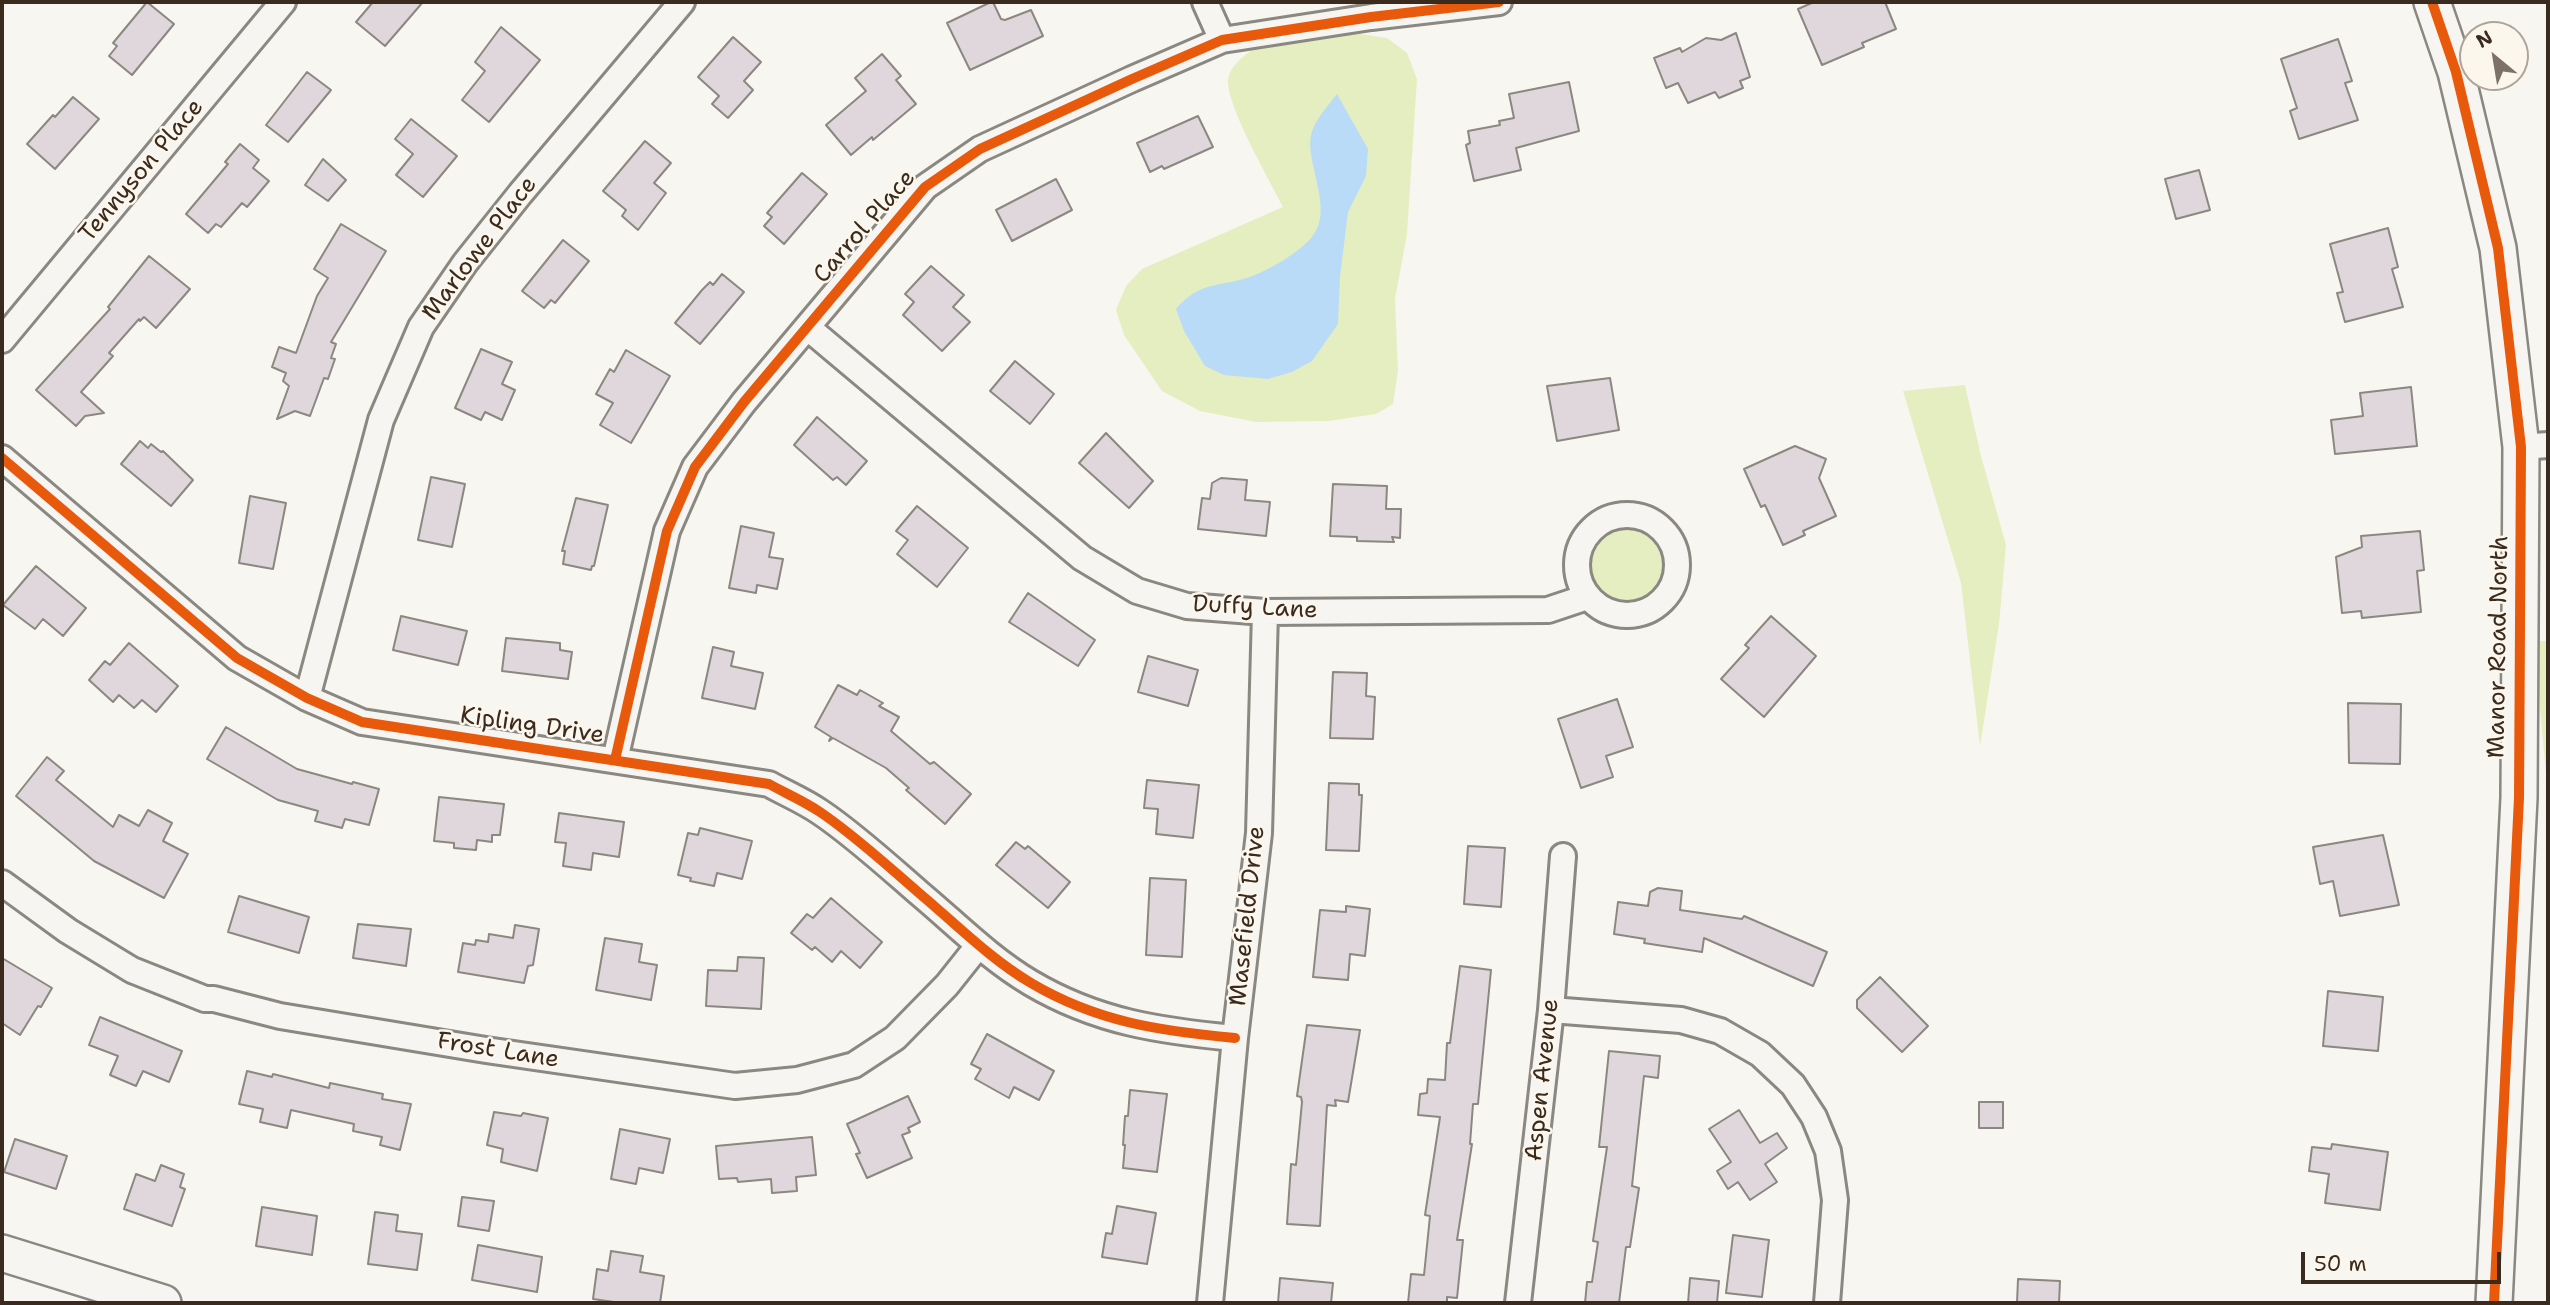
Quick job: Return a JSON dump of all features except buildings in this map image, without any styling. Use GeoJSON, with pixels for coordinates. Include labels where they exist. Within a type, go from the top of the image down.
{"type":"FeatureCollection","features":[{"type":"Feature","properties":{"kind":"street","name":"Tennyson Place"},"geometry":{"type":"LineString","coordinates":[[2,340],[283,2]]}},
{"type":"Feature","properties":{"kind":"street","name":"Marlowe Place"},"geometry":{"type":"LineString","coordinates":[[307,698],[381,420],[421,327],[465,263],[512,204],[682,2]]}},
{"type":"Feature","properties":{"kind":"street"},"geometry":{"type":"LineString","coordinates":[[1205,2],[1222,40]]}},
{"type":"Feature","properties":{"kind":"street","name":"Carrol Place"},"geometry":{"type":"LineString","coordinates":[[615,760],[667,531],[695,467],[744,402],[925,187],[980,149],[1222,40],[1371,17],[1499,2]]}},
{"type":"Feature","properties":{"kind":"street","name":"Manor Road North"},"geometry":{"type":"LineString","coordinates":[[2432,2],[2456,72],[2498,248],[2535,446],[2494,1303]]}},
{"type":"Feature","properties":{"kind":"street","name":"Duffy Lane"},"geometry":{"type":"LineString","coordinates":[[807,327],[1082,558],[1137,591],[1187,606],[1265,612],[1548,610],[1587,597]]}},
{"type":"Feature","properties":{"kind":"street","name":"Kipling Drive"},"geometry":{"type":"LineString","coordinates":[[2,458],[237,658],[307,698],[362,722],[768,784],[820,811],[920,893],[978,946],[1031,983],[1077,1006],[1123,1023],[1179,1033],[1235,1038]]}},
{"type":"Feature","properties":{"kind":"street"},"geometry":{"type":"LineString","coordinates":[[1628,515],[1644,518],[1658,526],[1669,538],[1676,553],[1677,570],[1673,587],[1663,601],[1649,611],[1633,616],[1616,615],[1600,608],[1587,597],[1579,583],[1577,559],[1586,536],[1597,524],[1612,517],[1628,515]]}},
{"type":"Feature","properties":{"kind":"street","name":"Masefield Drive"},"geometry":{"type":"LineString","coordinates":[[1210,1303],[1235,1038],[1259,833],[1265,612]]}},
{"type":"Feature","properties":{"kind":"street","name":"Aspen Avenue"},"geometry":{"type":"LineString","coordinates":[[1518,1303],[1551,1010],[1563,856]]}},
{"type":"Feature","properties":{"kind":"street","name":"Frost Lane"},"geometry":{"type":"LineString","coordinates":[[2,883],[68,931],[132,970],[205,999],[280,1016],[473,1048],[736,1086],[797,1080],[854,1065],[895,1038],[947,985],[978,946]]}},
{"type":"Feature","properties":{"kind":"street"},"geometry":{"type":"LineString","coordinates":[[1551,1010],[1681,1020],[1720,1031],[1760,1055],[1793,1084],[1814,1117],[1830,1164],[1835,1200],[1827,1303]]}},
{"type":"Feature","properties":{"kind":"street"},"geometry":{"type":"LineString","coordinates":[[2,1253],[163,1303]]}},
{"type":"Feature","properties":{"kind":"green space"},"geometry":{"type":"Polygon","coordinates":[[[1360,34],[1387,38],[1407,53],[1417,79],[1407,234],[1395,299],[1398,371],[1393,404],[1376,414],[1328,421],[1256,422],[1200,411],[1162,391],[1124,335],[1116,310],[1126,286],[1142,269],[1283,207],[1234,108],[1228,80],[1238,62],[1257,47],[1280,38],[1360,34]]]}},
{"type":"Feature","properties":{"kind":"green space"},"geometry":{"type":"Polygon","coordinates":[[[1965,385],[1981,456],[2006,545],[1999,624],[1980,746],[1961,583],[1903,391],[1965,385]]]}},
{"type":"Feature","properties":{"kind":"green space"},"geometry":{"type":"Polygon","coordinates":[[[1627,523],[1643,526],[1662,542],[1669,565],[1666,581],[1650,600],[1627,607],[1611,604],[1592,588],[1585,565],[1588,549],[1604,530],[1627,523]]]}},
{"type":"Feature","properties":{"kind":"green space"},"geometry":{"type":"Polygon","coordinates":[[[2534,641],[2548,641],[2548,797],[2534,641]]]}},
{"type":"Feature","properties":{"kind":"water"},"geometry":{"type":"Polygon","coordinates":[[[1337,94],[1368,149],[1366,176],[1348,212],[1340,277],[1338,324],[1312,361],[1292,372],[1268,379],[1224,375],[1205,366],[1184,331],[1176,309],[1200,290],[1247,278],[1274,266],[1309,241],[1319,223],[1321,211],[1310,146],[1311,135],[1318,118],[1337,94]]]}},
{"type":"Feature","properties":{"kind":"cycle path"},"geometry":{"type":"LineString","coordinates":[[615,760],[667,531],[695,467],[744,402],[925,187],[980,149],[1222,40],[1371,17],[1499,2]]}},
{"type":"Feature","properties":{"kind":"cycle path"},"geometry":{"type":"LineString","coordinates":[[2432,2],[2456,72],[2498,248],[2521,447],[2519,798],[2494,1303]]}},
{"type":"Feature","properties":{"kind":"cycle path"},"geometry":{"type":"LineString","coordinates":[[2,458],[237,658],[307,698],[362,722],[769,784],[814,808],[845,830],[987,952],[1031,983],[1105,1016],[1155,1028],[1235,1038]]}}]}
